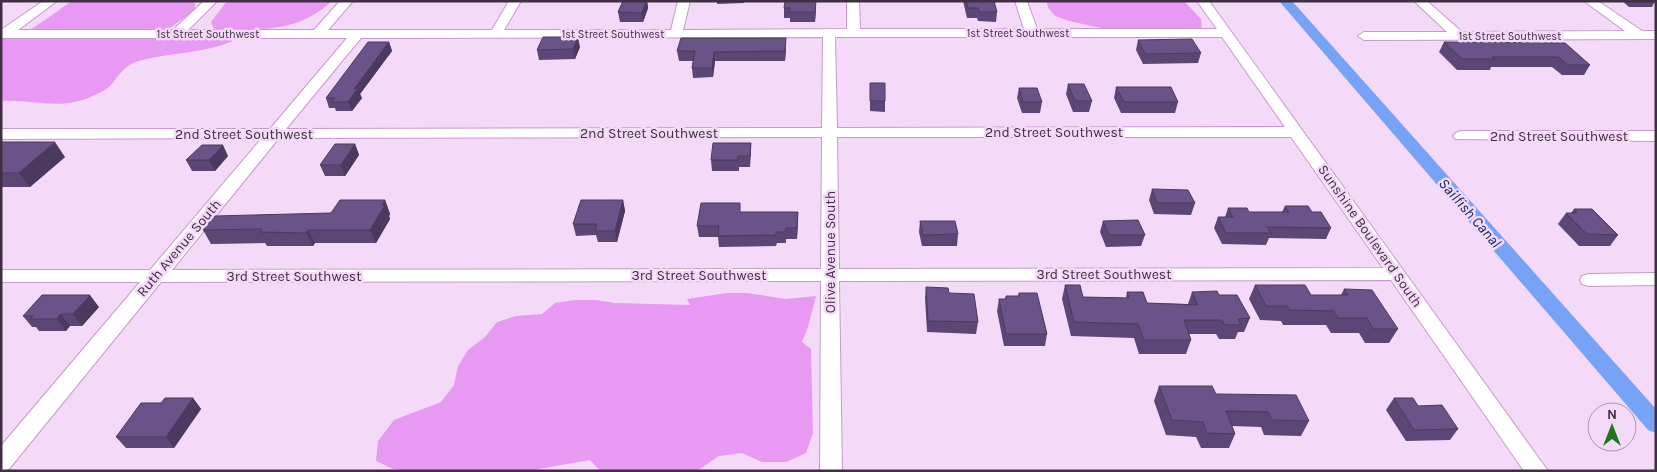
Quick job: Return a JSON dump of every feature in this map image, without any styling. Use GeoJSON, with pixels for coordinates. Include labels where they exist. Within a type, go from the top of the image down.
{"type":"FeatureCollection","features":[{"type":"Feature","properties":{"kind":"street"},"geometry":{"type":"LineString","coordinates":[[3,34],[51,1]]}},
{"type":"Feature","properties":{"kind":"street"},"geometry":{"type":"LineString","coordinates":[[176,34],[211,1]]}},
{"type":"Feature","properties":{"kind":"street"},"geometry":{"type":"LineString","coordinates":[[317,34],[347,1]]}},
{"type":"Feature","properties":{"kind":"street"},"geometry":{"type":"LineString","coordinates":[[496,33],[515,1]]}},
{"type":"Feature","properties":{"kind":"street"},"geometry":{"type":"LineString","coordinates":[[676,34],[684,1]]}},
{"type":"Feature","properties":{"kind":"street"},"geometry":{"type":"LineString","coordinates":[[853,1],[854,33]]}},
{"type":"Feature","properties":{"kind":"street"},"geometry":{"type":"LineString","coordinates":[[1021,1],[1032,33]]}},
{"type":"Feature","properties":{"kind":"street","name":"Sunshine Boulevard South"},"geometry":{"type":"LineString","coordinates":[[1203,1],[1537,471]]}},
{"type":"Feature","properties":{"kind":"street"},"geometry":{"type":"LineString","coordinates":[[1420,1],[1459,36]]}},
{"type":"Feature","properties":{"kind":"street"},"geometry":{"type":"LineString","coordinates":[[1590,1],[1638,36]]}},
{"type":"Feature","properties":{"kind":"street","name":"Olive Avenue South"},"geometry":{"type":"LineString","coordinates":[[829,33],[831,471]]}},
{"type":"Feature","properties":{"kind":"street","name":"1st Street Southwest"},"geometry":{"type":"LineString","coordinates":[[3,34],[1225,33]]}},
{"type":"Feature","properties":{"kind":"street","name":"Ruth Avenue South"},"geometry":{"type":"LineString","coordinates":[[1,462],[357,34]]}},
{"type":"Feature","properties":{"kind":"street","name":"1st Street Southwest"},"geometry":{"type":"LineString","coordinates":[[1364,36],[1656,35]]}},
{"type":"Feature","properties":{"kind":"street","name":"2nd Street Southwest"},"geometry":{"type":"LineString","coordinates":[[1,134],[1296,132]]}},
{"type":"Feature","properties":{"kind":"street","name":"2nd Street Southwest"},"geometry":{"type":"LineString","coordinates":[[1462,136],[1656,136]]}},
{"type":"Feature","properties":{"kind":"street","name":"3rd Street Southwest"},"geometry":{"type":"LineString","coordinates":[[1,276],[1397,274]]}},
{"type":"Feature","properties":{"kind":"street"},"geometry":{"type":"LineString","coordinates":[[1589,280],[1656,280]]}},
{"type":"Feature","properties":{"kind":"shaded area"},"geometry":{"type":"Polygon","coordinates":[[[72,1],[195,1],[195,10],[170,28],[170,39],[231,39],[233,41],[212,48],[134,63],[126,68],[107,89],[77,101],[55,104],[1,101],[1,39],[19,35],[47,19],[72,1]]]}},
{"type":"Feature","properties":{"kind":"shaded area"},"geometry":{"type":"Polygon","coordinates":[[[227,1],[332,1],[318,12],[291,24],[262,29],[214,29],[211,22],[227,1]]]}},
{"type":"Feature","properties":{"kind":"shaded area"},"geometry":{"type":"Polygon","coordinates":[[[1046,1],[1184,1],[1201,19],[1202,33],[1124,33],[1069,21],[1055,16],[1049,9],[1046,1]]]}},
{"type":"Feature","properties":{"kind":"shaded area"},"geometry":{"type":"Polygon","coordinates":[[[727,293],[747,293],[786,299],[816,296],[802,342],[811,349],[813,433],[806,453],[786,462],[762,462],[742,453],[719,456],[697,471],[600,471],[590,460],[527,471],[412,471],[393,469],[376,461],[378,441],[394,420],[441,402],[454,385],[458,366],[468,350],[485,337],[497,322],[516,316],[542,314],[555,303],[576,300],[690,305],[687,299],[727,293]]]}},
{"type":"Feature","properties":{"kind":"building"},"geometry":{"type":"Polygon","coordinates":[[[623,1],[646,1],[642,13],[618,12],[623,1]]]}},
{"type":"Feature","properties":{"kind":"building"},"geometry":{"type":"Polygon","coordinates":[[[785,1],[816,1],[815,12],[789,12],[790,8],[784,8],[785,1]]]}},
{"type":"Feature","properties":{"kind":"building"},"geometry":{"type":"Polygon","coordinates":[[[966,1],[994,1],[997,12],[979,12],[978,8],[968,8],[966,1]]]}},
{"type":"Feature","properties":{"kind":"building"},"geometry":{"type":"Polygon","coordinates":[[[543,37],[578,37],[573,49],[537,50],[543,37]]]}},
{"type":"Feature","properties":{"kind":"building"},"geometry":{"type":"Polygon","coordinates":[[[681,38],[786,38],[785,51],[714,52],[712,68],[692,68],[695,51],[677,51],[681,38]]]}},
{"type":"Feature","properties":{"kind":"building"},"geometry":{"type":"Polygon","coordinates":[[[1192,39],[1201,53],[1145,54],[1138,40],[1192,39]]]}},
{"type":"Feature","properties":{"kind":"building"},"geometry":{"type":"Polygon","coordinates":[[[368,42],[389,42],[354,89],[358,88],[348,102],[332,102],[335,98],[326,98],[368,42]]]}},
{"type":"Feature","properties":{"kind":"building"},"geometry":{"type":"Polygon","coordinates":[[[1444,42],[1565,43],[1590,65],[1568,65],[1558,57],[1462,59],[1444,42]]]}},
{"type":"Feature","properties":{"kind":"building"},"geometry":{"type":"Polygon","coordinates":[[[870,83],[885,83],[885,101],[870,101],[870,83]]]}},
{"type":"Feature","properties":{"kind":"building"},"geometry":{"type":"Polygon","coordinates":[[[1068,84],[1084,84],[1092,101],[1075,101],[1068,84]]]}},
{"type":"Feature","properties":{"kind":"building"},"geometry":{"type":"Polygon","coordinates":[[[1116,87],[1171,87],[1178,102],[1124,102],[1116,87]]]}},
{"type":"Feature","properties":{"kind":"building"},"geometry":{"type":"Polygon","coordinates":[[[1019,88],[1037,88],[1042,102],[1023,102],[1019,88]]]}},
{"type":"Feature","properties":{"kind":"building"},"geometry":{"type":"Polygon","coordinates":[[[1,142],[55,142],[19,173],[1,173],[1,142]]]}},
{"type":"Feature","properties":{"kind":"building"},"geometry":{"type":"Polygon","coordinates":[[[713,143],[751,143],[750,156],[738,156],[738,160],[711,160],[713,143]]]}},
{"type":"Feature","properties":{"kind":"building"},"geometry":{"type":"Polygon","coordinates":[[[335,144],[355,144],[341,165],[320,165],[335,144]]]}},
{"type":"Feature","properties":{"kind":"building"},"geometry":{"type":"Polygon","coordinates":[[[202,145],[223,145],[209,160],[186,160],[202,145]]]}},
{"type":"Feature","properties":{"kind":"building"},"geometry":{"type":"Polygon","coordinates":[[[1152,189],[1188,190],[1195,203],[1157,203],[1152,189]]]}},
{"type":"Feature","properties":{"kind":"building"},"geometry":{"type":"Polygon","coordinates":[[[340,200],[385,200],[382,205],[385,205],[370,230],[308,230],[306,233],[260,232],[262,229],[203,230],[214,216],[331,213],[340,200]]]}},
{"type":"Feature","properties":{"kind":"building"},"geometry":{"type":"Polygon","coordinates":[[[581,200],[623,200],[615,231],[595,231],[597,224],[573,224],[581,200]]]}},
{"type":"Feature","properties":{"kind":"building"},"geometry":{"type":"Polygon","coordinates":[[[701,203],[740,203],[740,212],[798,212],[797,228],[786,228],[785,232],[776,232],[776,235],[718,236],[719,226],[697,226],[701,203]]]}},
{"type":"Feature","properties":{"kind":"building"},"geometry":{"type":"Polygon","coordinates":[[[1285,206],[1308,206],[1312,212],[1321,212],[1331,228],[1267,227],[1271,233],[1226,233],[1218,217],[1233,217],[1228,208],[1247,208],[1249,212],[1289,212],[1285,206]]]}},
{"type":"Feature","properties":{"kind":"building"},"geometry":{"type":"Polygon","coordinates":[[[1574,209],[1592,209],[1618,235],[1587,234],[1566,213],[1577,213],[1574,209]]]}},
{"type":"Feature","properties":{"kind":"building"},"geometry":{"type":"Polygon","coordinates":[[[1138,220],[1145,235],[1109,235],[1103,221],[1138,220]]]}},
{"type":"Feature","properties":{"kind":"building"},"geometry":{"type":"Polygon","coordinates":[[[920,221],[955,221],[958,234],[923,235],[920,221]]]}},
{"type":"Feature","properties":{"kind":"building"},"geometry":{"type":"Polygon","coordinates":[[[1065,285],[1080,285],[1083,297],[1129,298],[1127,292],[1143,292],[1147,303],[1198,305],[1192,292],[1217,291],[1219,295],[1237,295],[1250,318],[1238,319],[1241,325],[1225,325],[1222,320],[1184,320],[1191,340],[1144,340],[1138,324],[1074,322],[1065,285]]]}},
{"type":"Feature","properties":{"kind":"building"},"geometry":{"type":"Polygon","coordinates":[[[1255,285],[1305,285],[1311,295],[1348,295],[1344,289],[1372,290],[1398,329],[1373,329],[1367,318],[1338,318],[1334,311],[1290,310],[1287,306],[1266,306],[1255,285]]]}},
{"type":"Feature","properties":{"kind":"building"},"geometry":{"type":"Polygon","coordinates":[[[926,287],[948,288],[949,293],[974,294],[978,322],[928,321],[926,287]]]}},
{"type":"Feature","properties":{"kind":"building"},"geometry":{"type":"Polygon","coordinates":[[[1019,293],[1037,293],[1047,334],[1006,334],[999,299],[1006,299],[1006,296],[1019,296],[1019,293]]]}},
{"type":"Feature","properties":{"kind":"building"},"geometry":{"type":"Polygon","coordinates":[[[42,295],[90,295],[73,314],[61,314],[57,319],[30,319],[33,316],[23,316],[42,295]]]}},
{"type":"Feature","properties":{"kind":"building"},"geometry":{"type":"Polygon","coordinates":[[[1159,386],[1212,386],[1216,394],[1296,395],[1309,421],[1272,420],[1268,412],[1226,411],[1235,434],[1207,433],[1203,422],[1172,420],[1159,386]]]}},
{"type":"Feature","properties":{"kind":"building"},"geometry":{"type":"Polygon","coordinates":[[[165,398],[193,398],[166,437],[116,437],[141,403],[161,403],[165,398]]]}},
{"type":"Feature","properties":{"kind":"building"},"geometry":{"type":"Polygon","coordinates":[[[1394,398],[1413,398],[1418,406],[1442,405],[1458,429],[1414,430],[1394,398]]]}},
{"type":"Feature","properties":{"kind":"waterway","name":"Sailfish Canal"},"geometry":{"type":"LineString","coordinates":[[1285,1],[1656,424]]}}]}
